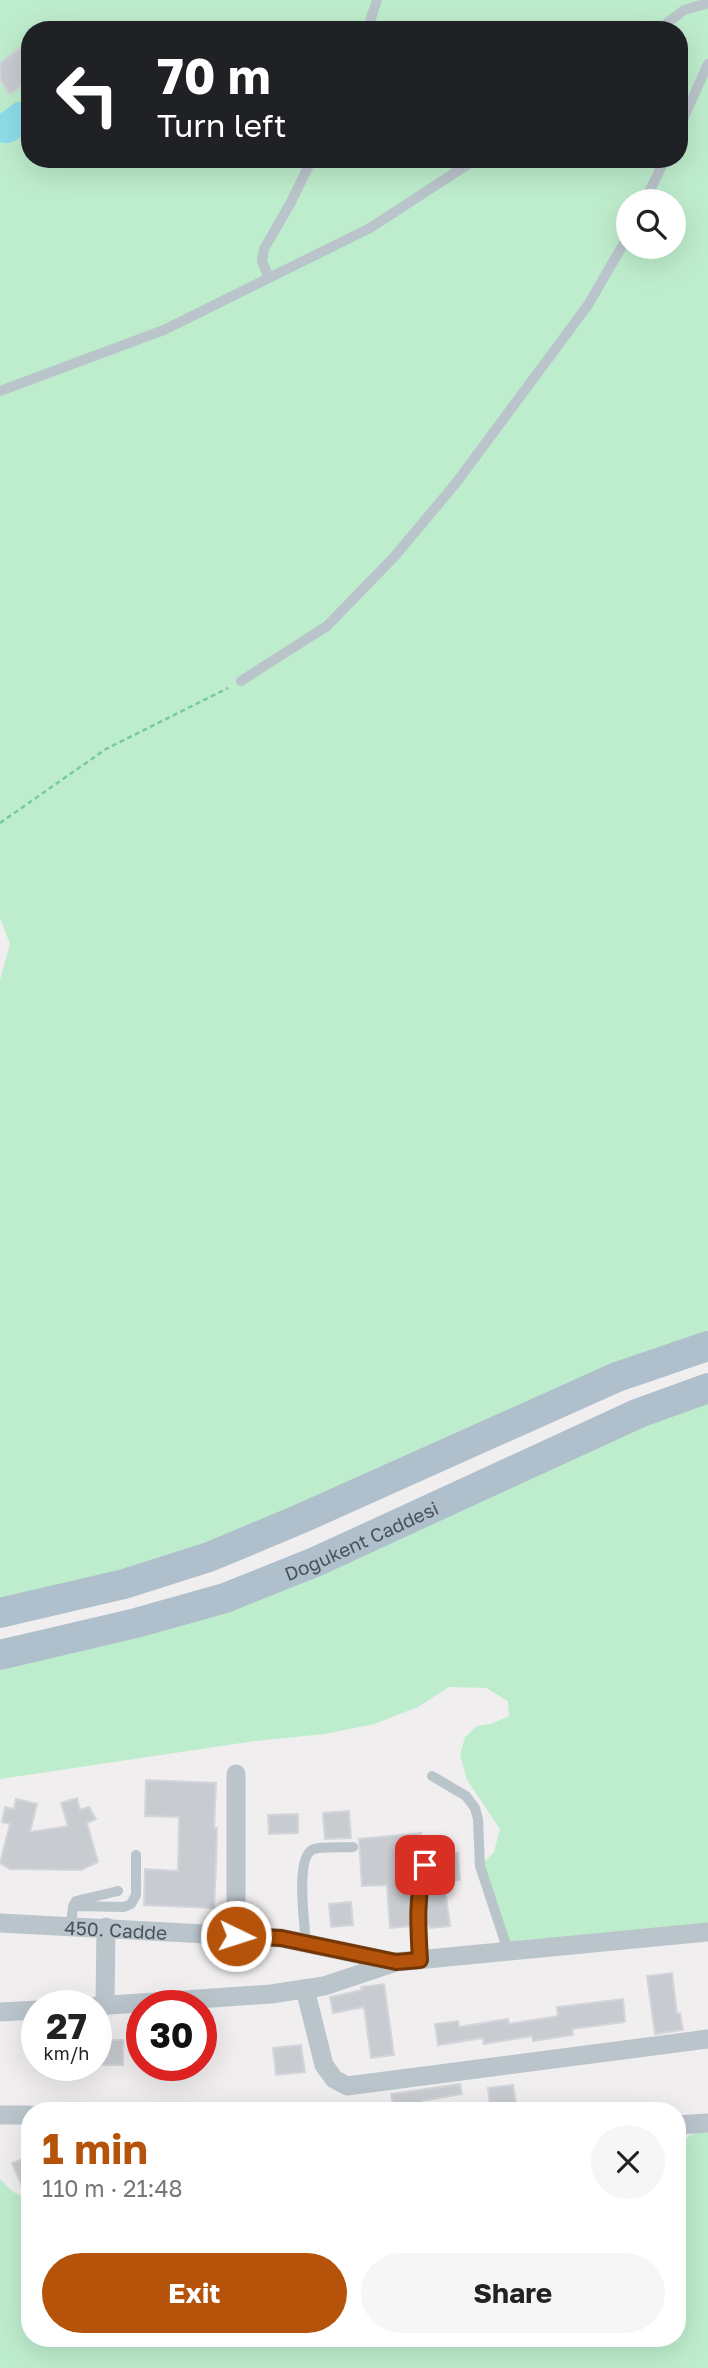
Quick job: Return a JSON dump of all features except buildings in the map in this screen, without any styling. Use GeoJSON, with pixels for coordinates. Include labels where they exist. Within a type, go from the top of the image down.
{"type":"FeatureCollection","features":[{"type":"Feature","properties":{"kind":"main road"},"geometry":{"type":"LineString","coordinates":[[0,1613],[124,1584],[209,1558],[617,1377],[708,1346]]}},
{"type":"Feature","properties":{"kind":"main road","name":"Doğukent Caddesi"},"geometry":{"type":"LineString","coordinates":[[0,1655],[136,1623],[225,1598],[315,1562],[639,1413],[708,1388]]}},
{"type":"Feature","properties":{"kind":"street"},"geometry":{"type":"LineString","coordinates":[[236,1774],[236,1936]]}},
{"type":"Feature","properties":{"kind":"street","name":"450. Cadde"},"geometry":{"type":"LineString","coordinates":[[0,1923],[72,1916],[106,1927],[281,1938],[396,1962]]}},
{"type":"Feature","properties":{"kind":"street"},"geometry":{"type":"LineString","coordinates":[[102,1990],[106,1927]]}},
{"type":"Feature","properties":{"kind":"street"},"geometry":{"type":"LineString","coordinates":[[112,2004],[271,1994],[324,1986],[396,1962],[708,1931]]}},
{"type":"Feature","properties":{"kind":"street"},"geometry":{"type":"LineString","coordinates":[[304,1989],[324,2065],[334,2079],[347,2086],[708,2039]]}},
{"type":"Feature","properties":{"kind":"street"},"geometry":{"type":"LineString","coordinates":[[0,2012],[21,2011]]}},
{"type":"Feature","properties":{"kind":"street"},"geometry":{"type":"LineString","coordinates":[[0,2115],[21,2115]]}},
{"type":"Feature","properties":{"kind":"street"},"geometry":{"type":"LineString","coordinates":[[686,2124],[708,2123]]}},
{"type":"Feature","properties":{"kind":"lane"},"geometry":{"type":"LineString","coordinates":[[370,21],[377,0]]}},
{"type":"Feature","properties":{"kind":"lane"},"geometry":{"type":"LineString","coordinates":[[670,21],[684,10],[708,3]]}},
{"type":"Feature","properties":{"kind":"lane"},"geometry":{"type":"LineString","coordinates":[[688,108],[708,64]]}},
{"type":"Feature","properties":{"kind":"lane"},"geometry":{"type":"LineString","coordinates":[[269,278],[262,261],[264,248],[308,168]]}},
{"type":"Feature","properties":{"kind":"lane"},"geometry":{"type":"LineString","coordinates":[[0,391],[164,330],[370,228],[462,168]]}},
{"type":"Feature","properties":{"kind":"lane"},"geometry":{"type":"LineString","coordinates":[[651,189],[661,168]]}},
{"type":"Feature","properties":{"kind":"lane"},"geometry":{"type":"LineString","coordinates":[[242,681],[327,626],[395,556],[456,483],[588,305],[616,257]]}},
{"type":"Feature","properties":{"kind":"lane"},"geometry":{"type":"LineString","coordinates":[[432,1776],[466,1796],[475,1808],[480,1866],[508,1951]]}},
{"type":"Feature","properties":{"kind":"lane"},"geometry":{"type":"LineString","coordinates":[[306,1944],[302,1882],[307,1853],[314,1849],[353,1847]]}},
{"type":"Feature","properties":{"kind":"lane"},"geometry":{"type":"LineString","coordinates":[[72,1916],[131,1904],[136,1895],[136,1854]]}},
{"type":"Feature","properties":{"kind":"lane"},"geometry":{"type":"LineString","coordinates":[[420,1960],[417,1913],[419,1887],[425,1865]]}},
{"type":"Feature","properties":{"kind":"lane"},"geometry":{"type":"LineString","coordinates":[[72,1916],[79,1900],[118,1891]]}},
{"type":"Feature","properties":{"kind":"path"},"geometry":{"type":"LineString","coordinates":[[0,823],[106,749],[242,681]]}},
{"type":"Feature","properties":{"kind":"green space"},"geometry":{"type":"Polygon","coordinates":[[[0,0],[708,0],[708,1346],[300,1519],[0,1613],[0,980],[10,944],[0,918],[0,0]]]}},
{"type":"Feature","properties":{"kind":"green space"},"geometry":{"type":"Polygon","coordinates":[[[708,1388],[708,1932],[508,1951],[480,1866],[494,1852],[500,1829],[467,1780],[460,1755],[465,1737],[477,1726],[491,1724],[509,1716],[508,1701],[486,1688],[449,1687],[418,1707],[374,1724],[325,1734],[255,1741],[0,1779],[0,1655],[136,1623],[708,1388]]]}},
{"type":"Feature","properties":{"kind":"green space"},"geometry":{"type":"Polygon","coordinates":[[[708,2127],[708,2368],[0,2368],[0,2179],[13,2192],[21,2195],[21,2347],[686,2347],[686,2138],[708,2127]]]}},
{"type":"Feature","properties":{"kind":"water"},"geometry":{"type":"Polygon","coordinates":[[[16,102],[21,102],[20,138],[8,143],[0,142],[0,114],[16,102]]]}},
{"type":"Feature","properties":{"kind":"route"},"geometry":{"type":"LineString","coordinates":[[236,1936],[281,1938],[396,1962],[420,1960],[417,1913],[419,1887],[425,1865]]}}]}
